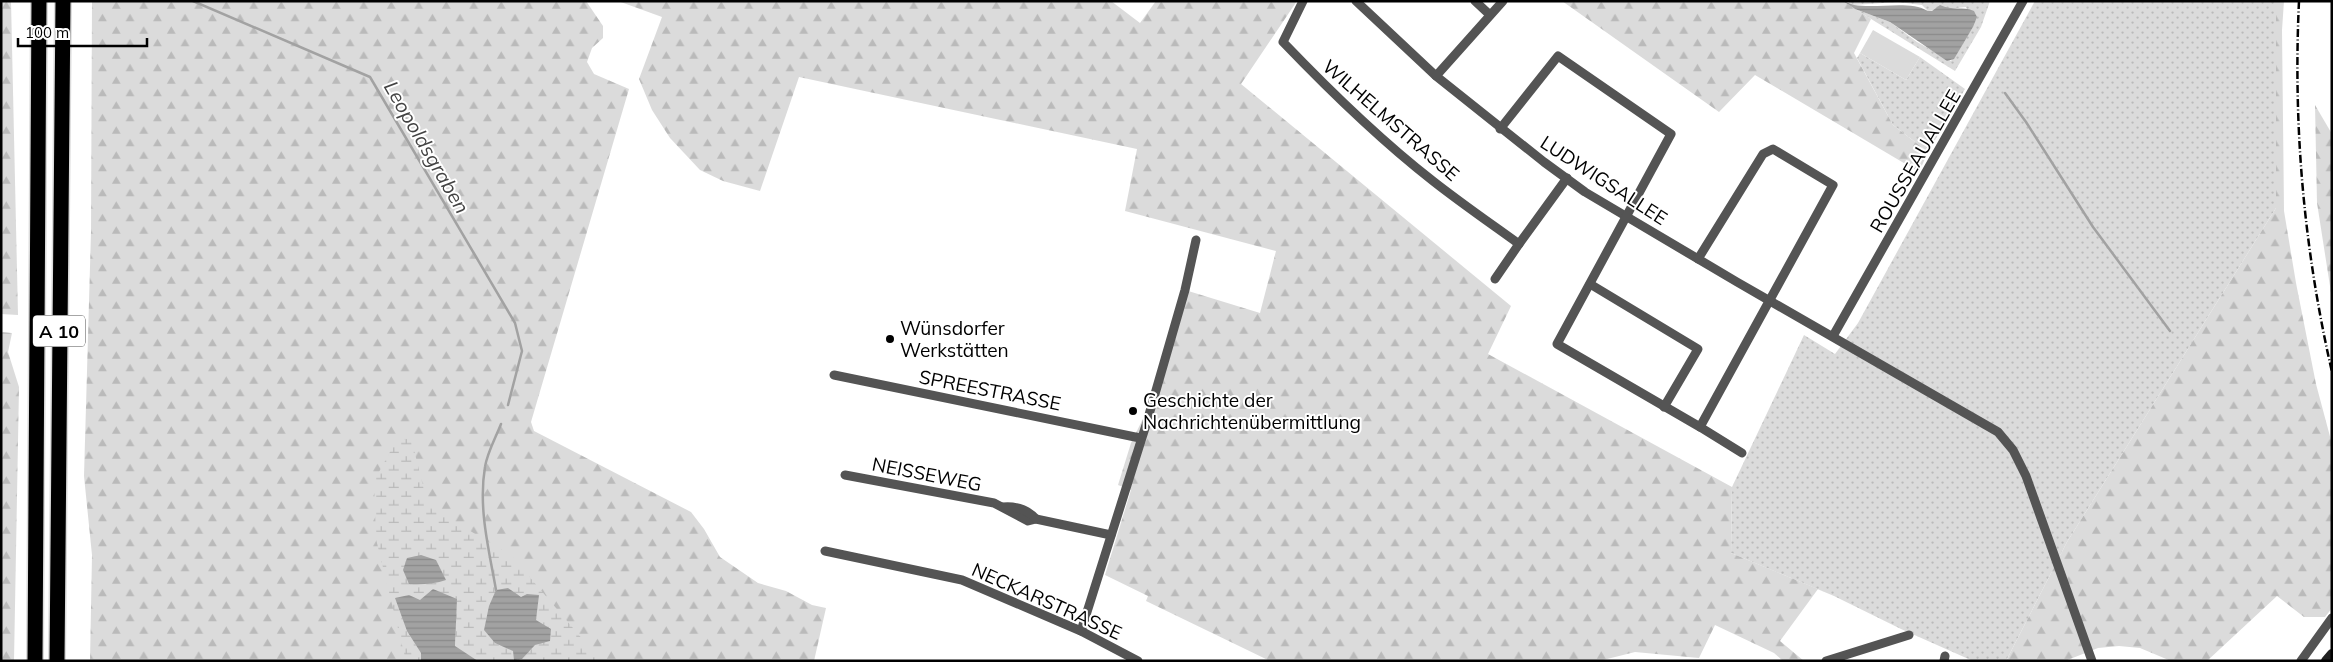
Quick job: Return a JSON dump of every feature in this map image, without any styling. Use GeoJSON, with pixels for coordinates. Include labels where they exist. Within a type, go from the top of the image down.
{"type":"FeatureCollection","features":[{"type":"Feature","properties":{"kind":"highway","name":"A 10"},"geometry":{"type":"LineString","coordinates":[[35,661],[39,1]]}},
{"type":"Feature","properties":{"kind":"highway","name":"A 10"},"geometry":{"type":"LineString","coordinates":[[57,661],[63,1]]}},
{"type":"Feature","properties":{"kind":"main road"},"geometry":{"type":"LineString","coordinates":[[2326,661],[2332,654]]}},
{"type":"Feature","properties":{"kind":"street","name":"WILHELMSTRASSE"},"geometry":{"type":"LineString","coordinates":[[1303,1],[1283,42],[1336,97],[1396,150],[1432,180],[1519,244]]}},
{"type":"Feature","properties":{"kind":"street","name":"LUDWIGSALLEE"},"geometry":{"type":"LineString","coordinates":[[1356,1],[1436,76],[1500,129],[1567,178],[1626,216],[1769,301],[1998,432],[2013,450],[2026,476],[2092,661]]}},
{"type":"Feature","properties":{"kind":"street"},"geometry":{"type":"LineString","coordinates":[[1476,1],[1490,15]]}},
{"type":"Feature","properties":{"kind":"street"},"geometry":{"type":"LineString","coordinates":[[1436,76],[1503,1]]}},
{"type":"Feature","properties":{"kind":"street","name":"ROUSSEAUALLEE"},"geometry":{"type":"LineString","coordinates":[[1833,336],[2023,1]]}},
{"type":"Feature","properties":{"kind":"street"},"geometry":{"type":"LineString","coordinates":[[1500,129],[1558,56],[1672,134],[1557,344],[1742,453]]}},
{"type":"Feature","properties":{"kind":"street"},"geometry":{"type":"LineString","coordinates":[[1698,259],[1763,154],[1774,149],[1833,184],[1700,428]]}},
{"type":"Feature","properties":{"kind":"street"},"geometry":{"type":"LineString","coordinates":[[1495,278],[1567,178]]}},
{"type":"Feature","properties":{"kind":"street"},"geometry":{"type":"LineString","coordinates":[[1081,631],[1140,438],[1146,425],[1185,290],[1196,240]]}},
{"type":"Feature","properties":{"kind":"street"},"geometry":{"type":"LineString","coordinates":[[1590,284],[1698,349],[1664,407]]}},
{"type":"Feature","properties":{"kind":"street","name":"SPREESTRASSE"},"geometry":{"type":"LineString","coordinates":[[834,375],[1140,438]]}},
{"type":"Feature","properties":{"kind":"street","name":"NEISSEWEG"},"geometry":{"type":"LineString","coordinates":[[844,475],[1003,506],[1010,513],[1028,521],[1036,519],[1111,535]]}},
{"type":"Feature","properties":{"kind":"street","name":"NECKARSTRASSE"},"geometry":{"type":"LineString","coordinates":[[825,551],[962,580],[1081,631],[1126,658],[1138,661]]}},
{"type":"Feature","properties":{"kind":"street"},"geometry":{"type":"LineString","coordinates":[[2301,661],[2332,618]]}},
{"type":"Feature","properties":{"kind":"street"},"geometry":{"type":"LineString","coordinates":[[1826,661],[1909,635]]}},
{"type":"Feature","properties":{"kind":"green space"},"geometry":{"type":"Polygon","coordinates":[[[1,1],[11,1],[18,315],[1,314],[1,1]]]}},
{"type":"Feature","properties":{"kind":"green space"},"geometry":{"type":"Polygon","coordinates":[[[92,1],[586,1],[603,26],[603,38],[592,48],[587,62],[594,74],[629,89],[531,422],[534,431],[691,512],[704,529],[720,557],[758,583],[786,591],[812,605],[826,608],[814,661],[478,661],[420,600],[421,661],[90,661],[92,555],[84,476],[91,232],[92,1]]]}},
{"type":"Feature","properties":{"kind":"green space"},"geometry":{"type":"Polygon","coordinates":[[[618,1],[1111,1],[1140,23],[1156,1],[1297,1],[1241,84],[1511,306],[1488,354],[1732,487],[1731,553],[1818,589],[1780,641],[1804,661],[1783,661],[1774,653],[1715,625],[1699,658],[1635,652],[1599,661],[1270,661],[1146,601],[1148,596],[1105,575],[1131,490],[1118,485],[1131,443],[1158,388],[1185,290],[1260,313],[1276,251],[1125,211],[1137,149],[799,77],[760,191],[723,181],[700,170],[670,138],[652,110],[639,79],[662,17],[618,1]]]}},
{"type":"Feature","properties":{"kind":"green space"},"geometry":{"type":"Polygon","coordinates":[[[1562,1],[1843,1],[1871,19],[1854,53],[1893,125],[1928,152],[1919,172],[1755,75],[1719,112],[1562,1]]]}},
{"type":"Feature","properties":{"kind":"green space"},"geometry":{"type":"Polygon","coordinates":[[[1846,1],[1990,1],[1981,27],[1955,71],[1855,9],[1890,22],[1917,42],[1951,61],[1973,27],[1966,7],[1928,11],[1922,5],[1898,2],[1853,5],[1846,1]]]}},
{"type":"Feature","properties":{"kind":"green space"},"geometry":{"type":"Polygon","coordinates":[[[2035,1],[2276,1],[2276,208],[2067,542],[2006,661],[1973,661],[1901,629],[1834,596],[1731,553],[1732,487],[1804,335],[1835,354],[1858,323],[2035,1]]]}},
{"type":"Feature","properties":{"kind":"green space"},"geometry":{"type":"Polygon","coordinates":[[[2276,1],[2284,1],[2282,30],[2284,211],[2316,384],[2332,444],[2332,608],[2325,617],[2304,617],[2277,596],[2207,661],[2171,661],[2140,648],[2119,646],[2098,648],[2065,661],[2006,661],[2067,542],[2276,208],[2276,1]]]}},
{"type":"Feature","properties":{"kind":"green space"},"geometry":{"type":"Polygon","coordinates":[[[1873,30],[1920,57],[1906,80],[1860,53],[1873,30]]]}},
{"type":"Feature","properties":{"kind":"green space"},"geometry":{"type":"Polygon","coordinates":[[[1860,53],[1906,80],[1920,57],[1965,89],[1928,152],[1893,125],[1857,58],[1860,53]]]}},
{"type":"Feature","properties":{"kind":"green space"},"geometry":{"type":"Polygon","coordinates":[[[2315,105],[2332,134],[2332,299],[2317,203],[2315,105]]]}},
{"type":"Feature","properties":{"kind":"green space"},"geometry":{"type":"Polygon","coordinates":[[[1,332],[12,333],[8,352],[19,387],[14,661],[1,661],[1,332]]]}},
{"type":"Feature","properties":{"kind":"green space"},"geometry":{"type":"Polygon","coordinates":[[[411,438],[428,506],[511,555],[601,661],[478,661],[455,647],[457,599],[407,631],[421,653],[421,661],[406,661],[376,539],[374,481],[396,441],[411,438]],[[508,588],[496,643],[513,651],[514,660],[523,659],[535,645],[550,641],[521,597],[508,588]]]}},
{"type":"Feature","properties":{"kind":"shaded area"},"geometry":{"type":"Polygon","coordinates":[[[1843,1],[1863,6],[1912,6],[1928,11],[1932,11],[1940,5],[1974,11],[1977,17],[1954,59],[1947,61],[1890,22],[1855,9],[1843,1]]]}},
{"type":"Feature","properties":{"kind":"shaded area"},"geometry":{"type":"Polygon","coordinates":[[[421,555],[436,560],[446,580],[428,584],[409,584],[403,570],[407,558],[421,555]]]}},
{"type":"Feature","properties":{"kind":"shaded area"},"geometry":{"type":"Polygon","coordinates":[[[508,588],[521,597],[527,594],[539,595],[536,620],[551,629],[550,641],[535,645],[522,659],[514,660],[513,651],[495,643],[484,630],[489,606],[496,590],[508,588]]]}},
{"type":"Feature","properties":{"kind":"shaded area"},"geometry":{"type":"Polygon","coordinates":[[[433,589],[457,599],[455,646],[478,661],[421,661],[421,653],[407,631],[395,598],[409,595],[420,600],[433,589]]]}},
{"type":"Feature","properties":{"kind":"waterway","name":"Leopoldsgraben"},"geometry":{"type":"LineString","coordinates":[[193,1],[370,77],[515,323],[522,351],[508,405]]}},
{"type":"Feature","properties":{"kind":"waterway"},"geometry":{"type":"LineString","coordinates":[[2005,93],[2026,122],[2093,227],[2170,331]]}},
{"type":"Feature","properties":{"kind":"waterway","name":"Leopoldsgraben"},"geometry":{"type":"LineString","coordinates":[[496,590],[485,529],[483,482],[488,456],[501,424]]}},
{"type":"Feature","properties":{"kind":"railway"},"geometry":{"type":"LineString","coordinates":[[2299,1],[2299,142],[2303,188],[2314,280],[2332,372]]}},
{"type":"Feature","properties":{"kind":"place","name":"Wünsdorfer Werkstätten"},"geometry":{"type":"Point","coordinates":[890,339]}},
{"type":"Feature","properties":{"kind":"place","name":"Geschichte der Nachrichtenübermittlung"},"geometry":{"type":"Point","coordinates":[1133,411]}}]}
